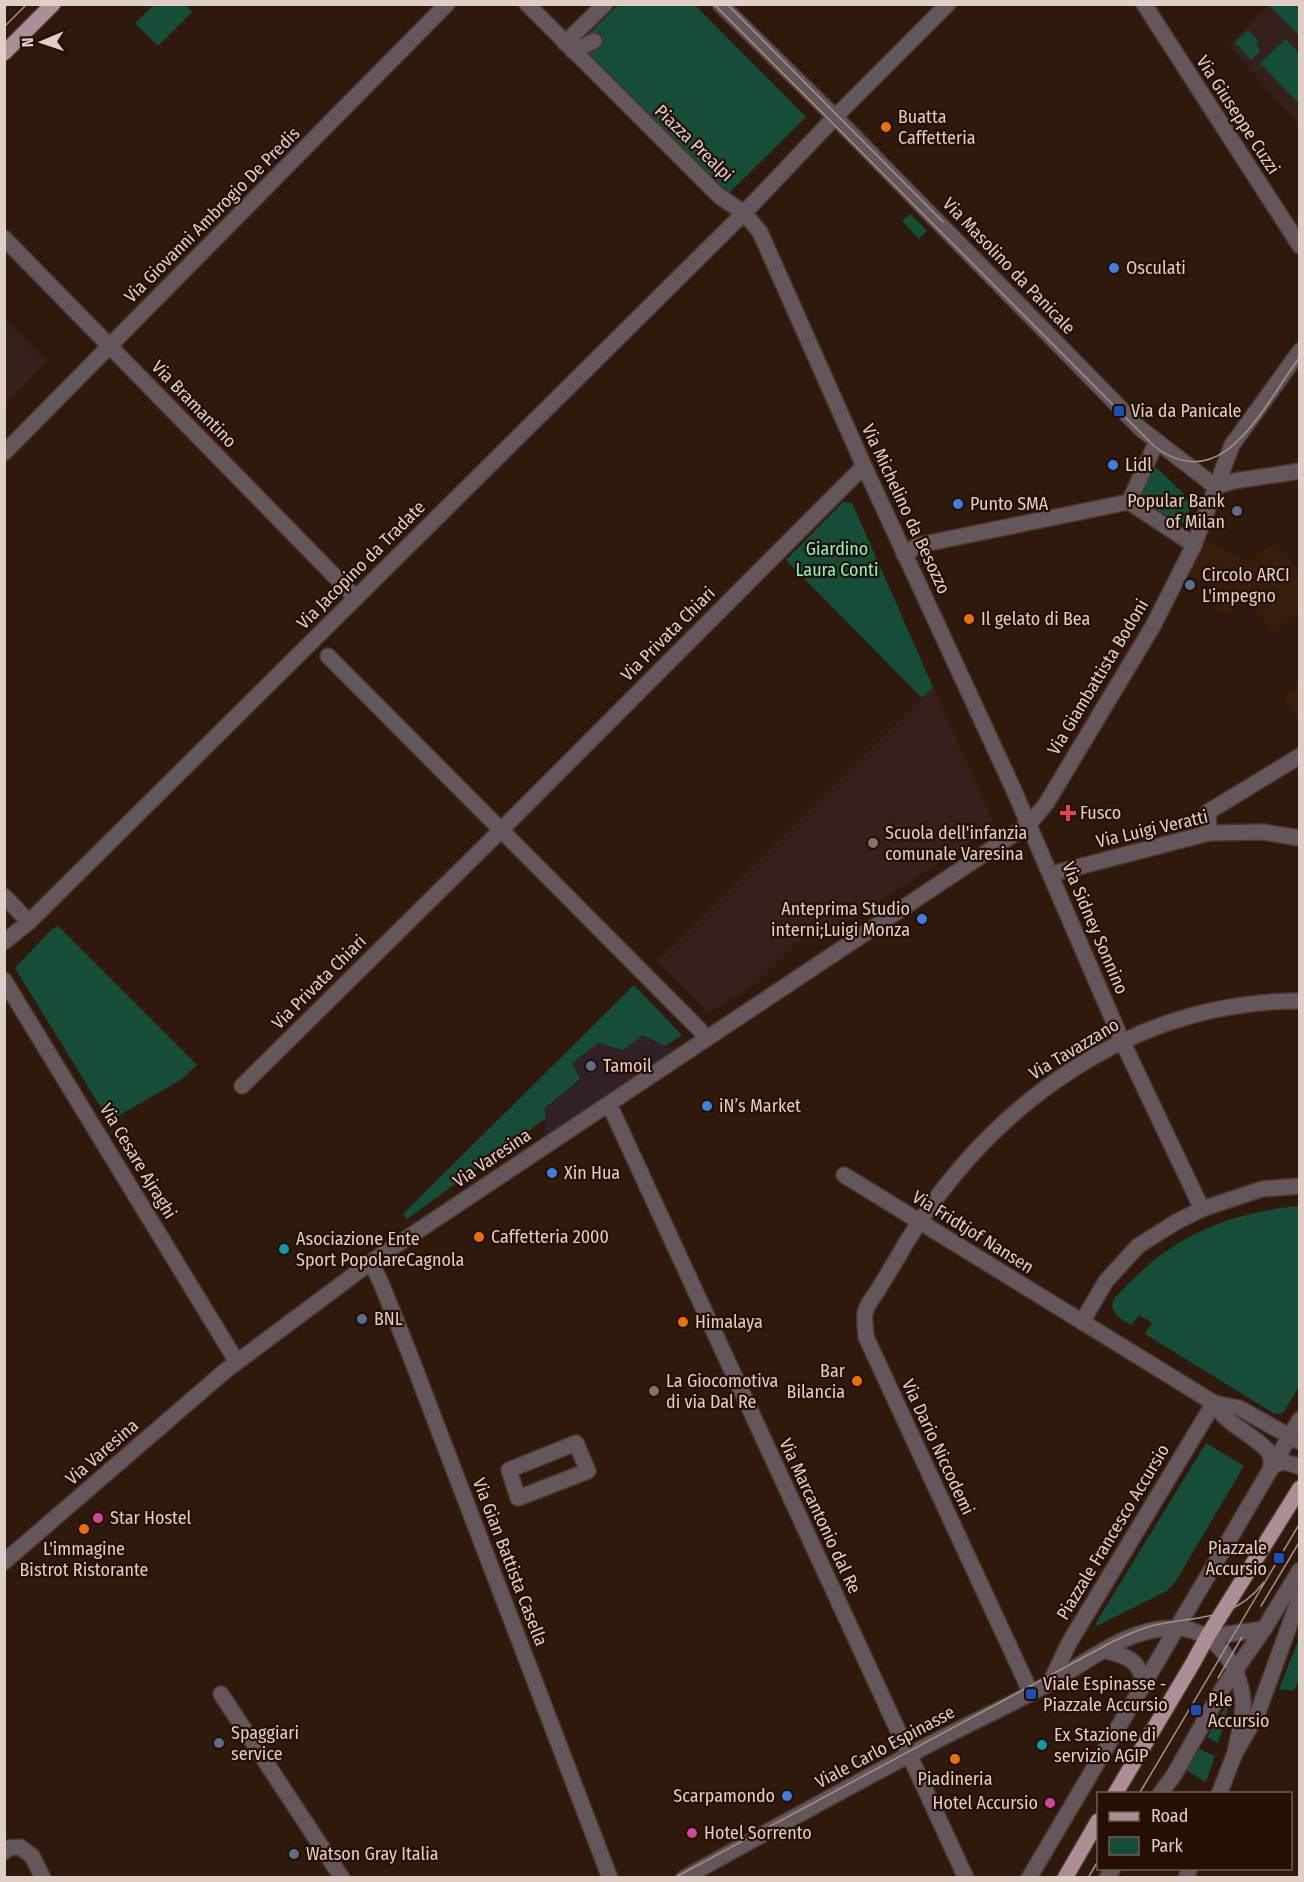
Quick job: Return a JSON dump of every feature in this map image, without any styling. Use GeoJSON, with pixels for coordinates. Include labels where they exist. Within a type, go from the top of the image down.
{"type":"FeatureCollection","features":[{"type":"Feature","properties":{"kind":"main road"},"geometry":{"type":"LineString","coordinates":[[4,53],[53,4]]}},
{"type":"Feature","properties":{"kind":"main road"},"geometry":{"type":"LineString","coordinates":[[1116,1792],[1207,1637],[1299,1488]]}},
{"type":"Feature","properties":{"kind":"main road"},"geometry":{"type":"LineString","coordinates":[[1065,1878],[1097,1823]]}},
{"type":"Feature","properties":{"kind":"street","name":"Via Giovanni Ambrogio De Predis"},"geometry":{"type":"LineString","coordinates":[[4,453],[447,4]]}},
{"type":"Feature","properties":{"kind":"street","name":"Piazza Prealpi"},"geometry":{"type":"LineString","coordinates":[[527,4],[719,196],[744,213]]}},
{"type":"Feature","properties":{"kind":"street"},"geometry":{"type":"LineString","coordinates":[[569,47],[605,4]]}},
{"type":"Feature","properties":{"kind":"street"},"geometry":{"type":"LineString","coordinates":[[720,4],[836,115]]}},
{"type":"Feature","properties":{"kind":"street"},"geometry":{"type":"LineString","coordinates":[[744,213],[836,115],[948,4]]}},
{"type":"Feature","properties":{"kind":"street","name":"Via Giuseppe Cuzzi"},"geometry":{"type":"LineString","coordinates":[[1144,4],[1299,246]]}},
{"type":"Feature","properties":{"kind":"street"},"geometry":{"type":"LineString","coordinates":[[569,47],[594,41]]}},
{"type":"Feature","properties":{"kind":"street","name":"Via Masolino da Panicale"},"geometry":{"type":"LineString","coordinates":[[836,115],[1156,442],[1216,487]]}},
{"type":"Feature","properties":{"kind":"street","name":"Via Michelino da Besozzo"},"geometry":{"type":"LineString","coordinates":[[744,213],[760,232],[864,466],[1029,824]]}},
{"type":"Feature","properties":{"kind":"street","name":"Via Jacopino da Tradate"},"geometry":{"type":"LineString","coordinates":[[4,942],[29,922],[744,213]]}},
{"type":"Feature","properties":{"kind":"street","name":"Via Bramantino"},"geometry":{"type":"LineString","coordinates":[[4,238],[356,598]]}},
{"type":"Feature","properties":{"kind":"street","name":"Via Giambattista Bodoni"},"geometry":{"type":"LineString","coordinates":[[1029,824],[1046,804],[1135,657],[1194,545],[1232,445],[1299,351]]}},
{"type":"Feature","properties":{"kind":"street"},"geometry":{"type":"LineString","coordinates":[[1129,502],[1156,442]]}},
{"type":"Feature","properties":{"kind":"street","name":"Via Privata Chiari"},"geometry":{"type":"LineString","coordinates":[[242,1086],[864,466]]}},
{"type":"Feature","properties":{"kind":"street"},"geometry":{"type":"LineString","coordinates":[[1216,487],[1234,481],[1299,471]]}},
{"type":"Feature","properties":{"kind":"street"},"geometry":{"type":"LineString","coordinates":[[904,554],[919,544],[1129,502],[1194,545]]}},
{"type":"Feature","properties":{"kind":"street"},"geometry":{"type":"LineString","coordinates":[[327,656],[703,1034]]}},
{"type":"Feature","properties":{"kind":"street"},"geometry":{"type":"LineString","coordinates":[[1209,833],[1208,812],[1299,756]]}},
{"type":"Feature","properties":{"kind":"street","name":"Via Sidney Sonnino"},"geometry":{"type":"LineString","coordinates":[[1029,824],[1122,1041],[1202,1209]]}},
{"type":"Feature","properties":{"kind":"street","name":"Via Varesina"},"geometry":{"type":"LineString","coordinates":[[4,1562],[237,1362],[371,1262],[609,1104],[703,1034],[1029,824]]}},
{"type":"Feature","properties":{"kind":"street","name":"Via Luigi Veratti"},"geometry":{"type":"LineString","coordinates":[[1051,874],[1209,833],[1263,832],[1299,838]]}},
{"type":"Feature","properties":{"kind":"street"},"geometry":{"type":"LineString","coordinates":[[4,896],[29,922]]}},
{"type":"Feature","properties":{"kind":"street","name":"Via Cesare Ajraghi"},"geometry":{"type":"LineString","coordinates":[[4,980],[237,1362]]}},
{"type":"Feature","properties":{"kind":"street","name":"Via Tavazzano"},"geometry":{"type":"LineString","coordinates":[[920,1221],[966,1159],[1042,1089],[1122,1041],[1140,1032],[1192,1014],[1267,1001],[1299,1001]]}},
{"type":"Feature","properties":{"kind":"street","name":"Via Marcantonio dal Re"},"geometry":{"type":"LineString","coordinates":[[609,1104],[966,1878]]}},
{"type":"Feature","properties":{"kind":"street","name":"Via Fridtjof Nansen"},"geometry":{"type":"LineString","coordinates":[[844,1175],[1082,1322]]}},
{"type":"Feature","properties":{"kind":"street"},"geometry":{"type":"LineString","coordinates":[[1294,1439],[1239,1408],[1214,1403],[1082,1322],[1106,1281],[1138,1246],[1176,1222],[1202,1209],[1262,1189],[1299,1186]]}},
{"type":"Feature","properties":{"kind":"street","name":"Via Dario Niccodemi"},"geometry":{"type":"LineString","coordinates":[[920,1221],[866,1310],[866,1337],[1031,1693]]}},
{"type":"Feature","properties":{"kind":"street","name":"Via Gian Battista Casella"},"geometry":{"type":"LineString","coordinates":[[371,1262],[408,1350],[610,1878]]}},
{"type":"Feature","properties":{"kind":"street"},"geometry":{"type":"LineString","coordinates":[[1214,1403],[1229,1423],[1265,1447],[1271,1458],[1271,1468]]}},
{"type":"Feature","properties":{"kind":"street","name":"Piazzale Francesco Accursio"},"geometry":{"type":"LineString","coordinates":[[1050,1683],[1069,1643],[1214,1403]]}},
{"type":"Feature","properties":{"kind":"street"},"geometry":{"type":"LineString","coordinates":[[1029,1878],[1271,1468],[1294,1439],[1299,1419]]}},
{"type":"Feature","properties":{"kind":"street"},"geometry":{"type":"LineString","coordinates":[[576,1443],[588,1471],[518,1498],[510,1470],[576,1443]]}},
{"type":"Feature","properties":{"kind":"street"},"geometry":{"type":"LineString","coordinates":[[1271,1468],[1282,1462],[1299,1467]]}},
{"type":"Feature","properties":{"kind":"street"},"geometry":{"type":"LineString","coordinates":[[1161,1792],[1223,1688],[1264,1629],[1299,1570]]}},
{"type":"Feature","properties":{"kind":"street"},"geometry":{"type":"LineString","coordinates":[[1220,1792],[1236,1752],[1257,1715],[1299,1596]]}},
{"type":"Feature","properties":{"kind":"street"},"geometry":{"type":"LineString","coordinates":[[1177,1628],[1207,1637],[1223,1651],[1235,1672],[1242,1689],[1243,1706],[1236,1752]]}},
{"type":"Feature","properties":{"kind":"street","name":"Viale Carlo Espinasse"},"geometry":{"type":"LineString","coordinates":[[684,1878],[909,1756],[1050,1683],[1104,1650],[1137,1634],[1157,1629],[1177,1628]]}},
{"type":"Feature","properties":{"kind":"street"},"geometry":{"type":"LineString","coordinates":[[1207,1637],[1264,1629]]}},
{"type":"Feature","properties":{"kind":"street"},"geometry":{"type":"LineString","coordinates":[[1104,1650],[1123,1655],[1136,1663],[1141,1669],[1145,1685]]}},
{"type":"Feature","properties":{"kind":"street"},"geometry":{"type":"LineString","coordinates":[[221,1694],[342,1878]]}},
{"type":"Feature","properties":{"kind":"street"},"geometry":{"type":"LineString","coordinates":[[4,1852],[9,1848],[20,1847],[32,1856],[43,1878]]}},
{"type":"Feature","properties":{"kind":"shaded area"},"geometry":{"type":"Polygon","coordinates":[[[1269,5],[1299,5],[1299,124],[1229,46],[1269,5]]]}},
{"type":"Feature","properties":{"kind":"shaded area"},"geometry":{"type":"Polygon","coordinates":[[[5,319],[47,362],[5,405],[5,319]]]}},
{"type":"Feature","properties":{"kind":"shaded area"},"geometry":{"type":"Polygon","coordinates":[[[1199,535],[1249,562],[1275,541],[1299,573],[1299,612],[1273,634],[1246,597],[1229,615],[1214,608],[1222,592],[1182,572],[1199,535]]]}},
{"type":"Feature","properties":{"kind":"shaded area"},"geometry":{"type":"Polygon","coordinates":[[[1299,685],[1299,721],[1283,698],[1299,685]]]}},
{"type":"Feature","properties":{"kind":"shaded area","name":"Scuola dell'infanzia comunale Varesina"},"geometry":{"type":"Polygon","coordinates":[[[933,687],[995,826],[848,922],[841,919],[823,937],[813,927],[756,984],[708,1013],[657,962],[933,687]]]}},
{"type":"Feature","properties":{"kind":"shaded area"},"geometry":{"type":"Polygon","coordinates":[[[643,1035],[684,1056],[545,1146],[545,1108],[580,1080],[571,1063],[598,1043],[623,1050],[643,1035]]]}},
{"type":"Feature","properties":{"kind":"green space"},"geometry":{"type":"Polygon","coordinates":[[[154,5],[185,5],[192,12],[158,46],[135,23],[154,5]]]}},
{"type":"Feature","properties":{"kind":"green space"},"geometry":{"type":"Polygon","coordinates":[[[618,5],[695,5],[806,117],[728,194],[579,43],[618,5]]]}},
{"type":"Feature","properties":{"kind":"green space"},"geometry":{"type":"Polygon","coordinates":[[[1269,5],[1299,5],[1299,36],[1269,5]]]}},
{"type":"Feature","properties":{"kind":"green space"},"geometry":{"type":"Polygon","coordinates":[[[1248,30],[1259,42],[1256,45],[1261,51],[1251,60],[1235,42],[1248,30]]]}},
{"type":"Feature","properties":{"kind":"green space"},"geometry":{"type":"Polygon","coordinates":[[[1286,39],[1299,53],[1299,104],[1260,63],[1286,39]]]}},
{"type":"Feature","properties":{"kind":"green space"},"geometry":{"type":"Polygon","coordinates":[[[910,214],[927,231],[919,239],[902,221],[910,214]]]}},
{"type":"Feature","properties":{"kind":"green space"},"geometry":{"type":"Polygon","coordinates":[[[1157,468],[1186,496],[1190,508],[1184,523],[1154,512],[1142,502],[1143,490],[1151,469],[1157,468]]]}},
{"type":"Feature","properties":{"kind":"green space","name":"Giardino Laura Conti"},"geometry":{"type":"Polygon","coordinates":[[[843,502],[852,503],[933,687],[922,698],[786,560],[843,502]]]}},
{"type":"Feature","properties":{"kind":"green space"},"geometry":{"type":"Polygon","coordinates":[[[58,926],[197,1065],[182,1079],[113,1119],[108,1119],[15,968],[52,929],[58,926]]]}},
{"type":"Feature","properties":{"kind":"green space"},"geometry":{"type":"Polygon","coordinates":[[[634,985],[682,1035],[665,1046],[643,1035],[623,1050],[598,1043],[572,1063],[580,1079],[545,1108],[545,1119],[407,1219],[403,1214],[634,985]]]}},
{"type":"Feature","properties":{"kind":"green space"},"geometry":{"type":"Polygon","coordinates":[[[1299,1206],[1299,1387],[1283,1413],[1275,1414],[1145,1334],[1152,1323],[1139,1315],[1131,1325],[1114,1312],[1114,1299],[1151,1262],[1180,1242],[1229,1220],[1264,1211],[1299,1206]]]}},
{"type":"Feature","properties":{"kind":"green space"},"geometry":{"type":"Polygon","coordinates":[[[1206,1443],[1244,1466],[1174,1584],[1167,1591],[1097,1626],[1096,1623],[1206,1443]]]}},
{"type":"Feature","properties":{"kind":"green space"},"geometry":{"type":"Polygon","coordinates":[[[1299,1639],[1299,1679],[1294,1691],[1279,1689],[1299,1639]]]}},
{"type":"Feature","properties":{"kind":"green space"},"geometry":{"type":"Polygon","coordinates":[[[1226,1706],[1228,1707],[1218,1743],[1207,1737],[1226,1706]]]}},
{"type":"Feature","properties":{"kind":"green space"},"geometry":{"type":"Polygon","coordinates":[[[1199,1749],[1215,1756],[1206,1782],[1186,1770],[1199,1749]]]}},
{"type":"Feature","properties":{"kind":"tram line"},"geometry":{"type":"LineString","coordinates":[[4,27],[27,4]]}},
{"type":"Feature","properties":{"kind":"tram line"},"geometry":{"type":"LineString","coordinates":[[714,4],[1154,446],[1179,460],[1201,461],[1222,453],[1240,439],[1257,419],[1300,357]]}},
{"type":"Feature","properties":{"kind":"tram line"},"geometry":{"type":"LineString","coordinates":[[727,4],[943,222]]}},
{"type":"Feature","properties":{"kind":"tram line"},"geometry":{"type":"LineString","coordinates":[[1140,1792],[1300,1523]]}},
{"type":"Feature","properties":{"kind":"tram line"},"geometry":{"type":"LineString","coordinates":[[1261,1606],[1300,1541]]}},
{"type":"Feature","properties":{"kind":"tram line"},"geometry":{"type":"LineString","coordinates":[[674,1878],[1112,1642],[1151,1626],[1226,1611],[1239,1605],[1264,1582]]}},
{"type":"Feature","properties":{"kind":"tram line"},"geometry":{"type":"LineString","coordinates":[[1218,1678],[1242,1637]]}},
{"type":"Feature","properties":{"kind":"tram line"},"geometry":{"type":"LineString","coordinates":[[1088,1878],[1097,1863]]}},
{"type":"Feature","properties":{"kind":"place","name":"Buatta Caffetteria"},"geometry":{"type":"Point","coordinates":[886,127]}},
{"type":"Feature","properties":{"kind":"place","name":"Osculati"},"geometry":{"type":"Point","coordinates":[1114,268]}},
{"type":"Feature","properties":{"kind":"place","name":"Via da Panicale"},"geometry":{"type":"Point","coordinates":[1119,411]}},
{"type":"Feature","properties":{"kind":"place","name":"Lidl"},"geometry":{"type":"Point","coordinates":[1113,465]}},
{"type":"Feature","properties":{"kind":"place","name":"Punto SMA"},"geometry":{"type":"Point","coordinates":[958,504]}},
{"type":"Feature","properties":{"kind":"place","name":"Popular Bank of Milan"},"geometry":{"type":"Point","coordinates":[1237,511]}},
{"type":"Feature","properties":{"kind":"place","name":"Circolo ARCI L'impegno"},"geometry":{"type":"Point","coordinates":[1190,585]}},
{"type":"Feature","properties":{"kind":"place","name":"Il gelato di Bea"},"geometry":{"type":"Point","coordinates":[969,619]}},
{"type":"Feature","properties":{"kind":"place","name":"Fusco"},"geometry":{"type":"Point","coordinates":[1068,813]}},
{"type":"Feature","properties":{"kind":"place","name":"Scuola dell'infanzia comunale Varesina"},"geometry":{"type":"Point","coordinates":[873,843]}},
{"type":"Feature","properties":{"kind":"place","name":"Anteprima Studio interni;Luigi Monza"},"geometry":{"type":"Point","coordinates":[922,919]}},
{"type":"Feature","properties":{"kind":"place","name":"Tamoil"},"geometry":{"type":"Point","coordinates":[591,1066]}},
{"type":"Feature","properties":{"kind":"place","name":"iN’s Market"},"geometry":{"type":"Point","coordinates":[707,1106]}},
{"type":"Feature","properties":{"kind":"place","name":"Xin Hua"},"geometry":{"type":"Point","coordinates":[552,1173]}},
{"type":"Feature","properties":{"kind":"place","name":"Caffetteria 2000"},"geometry":{"type":"Point","coordinates":[479,1237]}},
{"type":"Feature","properties":{"kind":"place","name":"Asociazione Ente Sport PopolareCagnola"},"geometry":{"type":"Point","coordinates":[284,1249]}},
{"type":"Feature","properties":{"kind":"place","name":"BNL"},"geometry":{"type":"Point","coordinates":[362,1319]}},
{"type":"Feature","properties":{"kind":"place","name":"Himalaya"},"geometry":{"type":"Point","coordinates":[683,1322]}},
{"type":"Feature","properties":{"kind":"place","name":"Bar Bilancia"},"geometry":{"type":"Point","coordinates":[857,1381]}},
{"type":"Feature","properties":{"kind":"place","name":"La Giocomotiva di via Dal Re"},"geometry":{"type":"Point","coordinates":[654,1391]}},
{"type":"Feature","properties":{"kind":"place","name":"Star Hostel"},"geometry":{"type":"Point","coordinates":[98,1518]}},
{"type":"Feature","properties":{"kind":"place","name":"L'immagine Bistrot Ristorante"},"geometry":{"type":"Point","coordinates":[84,1529]}},
{"type":"Feature","properties":{"kind":"place","name":"Piazzale Accursio"},"geometry":{"type":"Point","coordinates":[1279,1558]}},
{"type":"Feature","properties":{"kind":"place","name":"Viale Espinasse - Piazzale Accursio"},"geometry":{"type":"Point","coordinates":[1031,1694]}},
{"type":"Feature","properties":{"kind":"place","name":"P.le Accursio"},"geometry":{"type":"Point","coordinates":[1196,1710]}},
{"type":"Feature","properties":{"kind":"place","name":"Spaggiari service"},"geometry":{"type":"Point","coordinates":[219,1743]}},
{"type":"Feature","properties":{"kind":"place","name":"Ex Stazione di servizio AGIP"},"geometry":{"type":"Point","coordinates":[1042,1745]}},
{"type":"Feature","properties":{"kind":"place","name":"Piadineria"},"geometry":{"type":"Point","coordinates":[955,1759]}},
{"type":"Feature","properties":{"kind":"place","name":"Scarpamondo"},"geometry":{"type":"Point","coordinates":[787,1796]}},
{"type":"Feature","properties":{"kind":"place","name":"Hotel Accursio"},"geometry":{"type":"Point","coordinates":[1050,1803]}},
{"type":"Feature","properties":{"kind":"place","name":"Hotel Sorrento"},"geometry":{"type":"Point","coordinates":[692,1833]}},
{"type":"Feature","properties":{"kind":"place","name":"Watson Gray Italia"},"geometry":{"type":"Point","coordinates":[294,1854]}}]}
